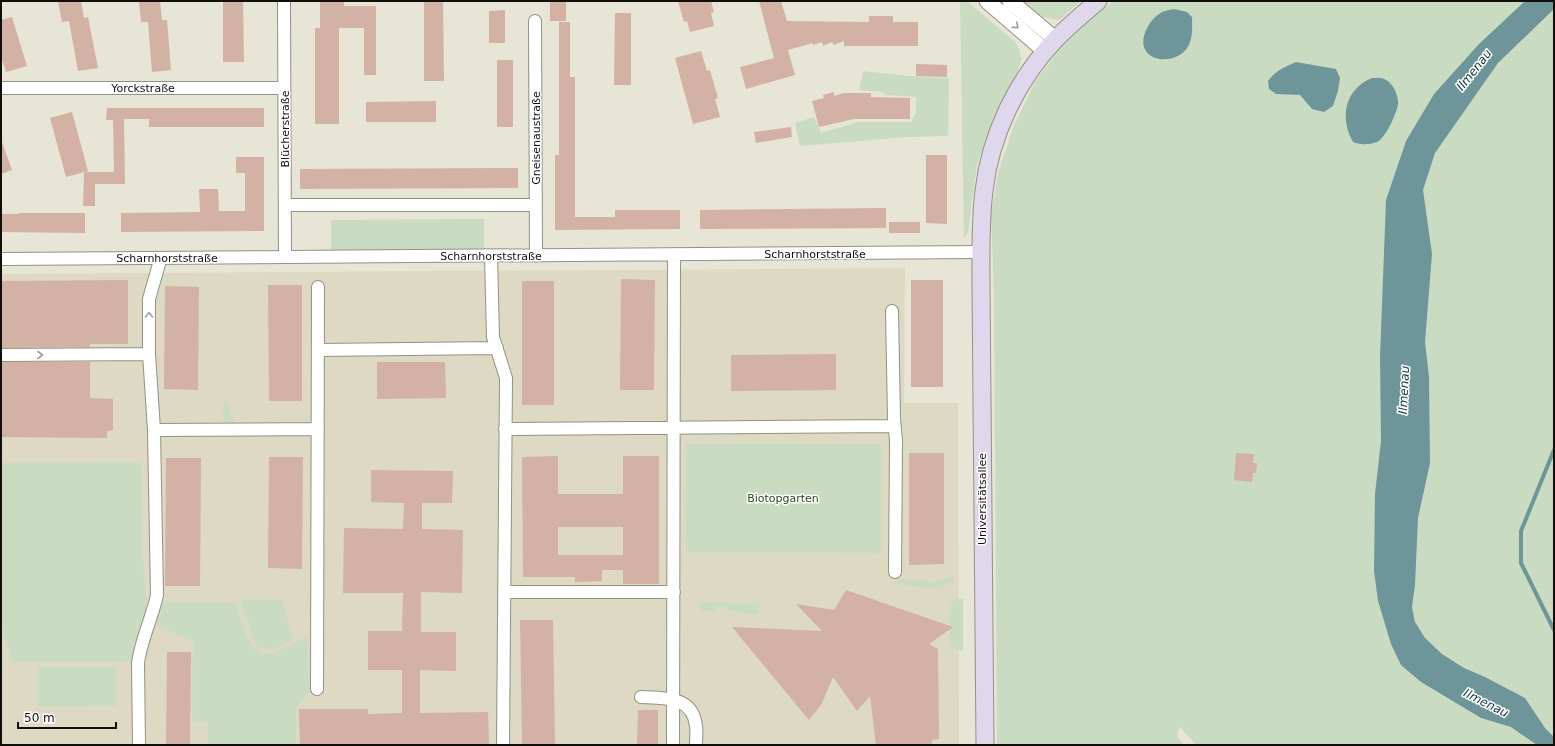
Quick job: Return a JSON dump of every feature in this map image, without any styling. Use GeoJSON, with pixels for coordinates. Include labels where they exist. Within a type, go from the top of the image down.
{"type":"FeatureCollection","features":[{"type":"Feature","properties":{"kind":"main road","name":"Universitätsallee"},"geometry":{"type":"LineString","coordinates":[[985,745],[981,252],[984,189],[994,143],[1012,102],[1028,74],[1050,45],[1098,1]]}},
{"type":"Feature","properties":{"kind":"street","name":"Blücherstraße"},"geometry":{"type":"LineString","coordinates":[[284,1],[285,257]]}},
{"type":"Feature","properties":{"kind":"street"},"geometry":{"type":"LineString","coordinates":[[987,1],[1050,45]]}},
{"type":"Feature","properties":{"kind":"street"},"geometry":{"type":"LineString","coordinates":[[1010,1],[1050,45]]}},
{"type":"Feature","properties":{"kind":"street","name":"Gneisenaustraße"},"geometry":{"type":"LineString","coordinates":[[535,21],[536,256]]}},
{"type":"Feature","properties":{"kind":"street","name":"Yorckstraße"},"geometry":{"type":"LineString","coordinates":[[1,88],[284,88]]}},
{"type":"Feature","properties":{"kind":"street"},"geometry":{"type":"LineString","coordinates":[[285,205],[536,205]]}},
{"type":"Feature","properties":{"kind":"street","name":"Scharnhorststraße"},"geometry":{"type":"LineString","coordinates":[[1,259],[981,252]]}},
{"type":"Feature","properties":{"kind":"street"},"geometry":{"type":"LineString","coordinates":[[673,745],[674,254]]}},
{"type":"Feature","properties":{"kind":"street"},"geometry":{"type":"LineString","coordinates":[[491,256],[493,337],[506,378],[503,745]]}},
{"type":"Feature","properties":{"kind":"street"},"geometry":{"type":"LineString","coordinates":[[139,745],[139,650],[154,610],[157,595],[154,430],[149,354],[149,299],[159,264],[159,258]]}},
{"type":"Feature","properties":{"kind":"street"},"geometry":{"type":"LineString","coordinates":[[317,689],[318,287]]}},
{"type":"Feature","properties":{"kind":"street"},"geometry":{"type":"LineString","coordinates":[[892,311],[894,426],[896,441],[895,572]]}},
{"type":"Feature","properties":{"kind":"street"},"geometry":{"type":"LineString","coordinates":[[318,350],[497,348]]}},
{"type":"Feature","properties":{"kind":"street"},"geometry":{"type":"LineString","coordinates":[[1,355],[149,354]]}},
{"type":"Feature","properties":{"kind":"street"},"geometry":{"type":"LineString","coordinates":[[506,429],[894,426]]}},
{"type":"Feature","properties":{"kind":"street"},"geometry":{"type":"LineString","coordinates":[[154,430],[318,429]]}},
{"type":"Feature","properties":{"kind":"street"},"geometry":{"type":"LineString","coordinates":[[504,592],[674,592]]}},
{"type":"Feature","properties":{"kind":"street"},"geometry":{"type":"LineString","coordinates":[[641,697],[673,699],[685,704],[693,714],[696,726],[696,745]]}},
{"type":"Feature","properties":{"kind":"shaded area"},"geometry":{"type":"Polygon","coordinates":[[[905,268],[904,403],[958,403],[959,745],[1,745],[1,274],[905,268]]]}},
{"type":"Feature","properties":{"kind":"green space"},"geometry":{"type":"Polygon","coordinates":[[[960,1],[967,1],[1016,43],[1022,58],[1018,71],[994,118],[977,164],[968,232],[964,238],[960,1]]]}},
{"type":"Feature","properties":{"kind":"green space"},"geometry":{"type":"Polygon","coordinates":[[[1018,1],[1081,1],[1059,20],[1036,16],[1018,1]]]}},
{"type":"Feature","properties":{"kind":"green space"},"geometry":{"type":"Polygon","coordinates":[[[1114,1],[1554,1],[1554,745],[1196,745],[1180,727],[1177,736],[1184,745],[997,745],[994,299],[991,213],[999,170],[1014,125],[1036,80],[1065,43],[1092,17],[1114,1]],[[1336,69],[1300,95],[1312,109],[1338,91],[1340,78],[1336,69]]]}},
{"type":"Feature","properties":{"kind":"green space"},"geometry":{"type":"Polygon","coordinates":[[[863,71],[908,76],[949,78],[948,136],[908,137],[800,146],[795,123],[814,117],[821,133],[858,122],[911,122],[916,112],[916,97],[884,95],[883,92],[859,90],[863,71]]]}},
{"type":"Feature","properties":{"kind":"green space"},"geometry":{"type":"Polygon","coordinates":[[[484,219],[484,251],[331,252],[331,220],[484,219]]]}},
{"type":"Feature","properties":{"kind":"green space"},"geometry":{"type":"Polygon","coordinates":[[[226,398],[234,421],[232,426],[227,426],[223,416],[226,398]]]}},
{"type":"Feature","properties":{"kind":"green space","name":"Biotopgarten"},"geometry":{"type":"Polygon","coordinates":[[[686,444],[881,444],[881,553],[686,552],[686,444]]]}},
{"type":"Feature","properties":{"kind":"green space"},"geometry":{"type":"Polygon","coordinates":[[[141,462],[142,549],[147,608],[135,661],[12,662],[1,625],[1,463],[141,462]]]}},
{"type":"Feature","properties":{"kind":"green space"},"geometry":{"type":"Polygon","coordinates":[[[953,576],[955,581],[934,589],[897,584],[897,578],[935,582],[953,576]]]}},
{"type":"Feature","properties":{"kind":"green space"},"geometry":{"type":"Polygon","coordinates":[[[963,598],[963,651],[952,646],[950,643],[949,632],[951,604],[954,600],[963,598]]]}},
{"type":"Feature","properties":{"kind":"green space"},"geometry":{"type":"Polygon","coordinates":[[[240,600],[282,600],[293,640],[271,649],[256,646],[240,600]]]}},
{"type":"Feature","properties":{"kind":"green space"},"geometry":{"type":"Polygon","coordinates":[[[159,601],[236,603],[248,638],[253,646],[259,651],[267,654],[276,652],[307,636],[310,691],[296,708],[296,745],[208,745],[207,722],[192,721],[193,641],[157,626],[159,601]]]}},
{"type":"Feature","properties":{"kind":"green space"},"geometry":{"type":"Polygon","coordinates":[[[700,602],[759,604],[758,614],[739,613],[720,606],[714,611],[700,611],[700,602]]]}},
{"type":"Feature","properties":{"kind":"green space"},"geometry":{"type":"Polygon","coordinates":[[[38,667],[116,667],[116,706],[38,707],[38,667]]]}},
{"type":"Feature","properties":{"kind":"water","name":"Ilmenau"},"geometry":{"type":"Polygon","coordinates":[[[1525,1],[1554,1],[1554,9],[1498,63],[1435,153],[1423,190],[1432,254],[1425,342],[1429,377],[1430,463],[1418,518],[1415,585],[1412,607],[1415,622],[1425,638],[1442,654],[1464,668],[1525,698],[1545,728],[1554,737],[1554,745],[1537,745],[1511,727],[1481,718],[1421,682],[1401,665],[1391,644],[1378,601],[1374,571],[1375,494],[1381,441],[1380,357],[1386,200],[1406,141],[1434,94],[1479,44],[1525,1]]]}},
{"type":"Feature","properties":{"kind":"water"},"geometry":{"type":"Polygon","coordinates":[[[1174,9],[1187,12],[1192,17],[1192,33],[1188,47],[1184,52],[1174,58],[1162,59],[1151,56],[1146,52],[1144,46],[1144,34],[1150,23],[1159,14],[1174,9]]]}},
{"type":"Feature","properties":{"kind":"water"},"geometry":{"type":"Polygon","coordinates":[[[1296,62],[1336,69],[1340,78],[1338,91],[1333,106],[1324,112],[1312,109],[1300,95],[1276,94],[1269,89],[1268,81],[1274,75],[1280,70],[1296,62]]]}},
{"type":"Feature","properties":{"kind":"water"},"geometry":{"type":"Polygon","coordinates":[[[1372,78],[1383,78],[1393,86],[1398,105],[1390,125],[1380,140],[1371,144],[1359,144],[1353,142],[1349,133],[1346,123],[1347,105],[1350,97],[1356,89],[1372,78]]]}},
{"type":"Feature","properties":{"kind":"building"},"geometry":{"type":"Polygon","coordinates":[[[58,1],[81,1],[84,18],[88,17],[98,68],[78,71],[69,21],[62,22],[58,1]]]}},
{"type":"Feature","properties":{"kind":"building"},"geometry":{"type":"Polygon","coordinates":[[[139,1],[160,1],[162,20],[167,20],[171,70],[152,72],[148,22],[141,22],[139,1]]]}},
{"type":"Feature","properties":{"kind":"building"},"geometry":{"type":"Polygon","coordinates":[[[223,1],[243,1],[244,62],[223,62],[223,1]]]}},
{"type":"Feature","properties":{"kind":"building"},"geometry":{"type":"Polygon","coordinates":[[[320,1],[344,1],[344,6],[376,6],[376,75],[364,75],[364,28],[339,28],[339,124],[315,124],[315,28],[320,28],[320,1]]]}},
{"type":"Feature","properties":{"kind":"building"},"geometry":{"type":"Polygon","coordinates":[[[424,1],[443,1],[444,81],[424,81],[424,1]]]}},
{"type":"Feature","properties":{"kind":"building"},"geometry":{"type":"Polygon","coordinates":[[[550,1],[566,1],[566,21],[550,21],[550,1]]]}},
{"type":"Feature","properties":{"kind":"building"},"geometry":{"type":"Polygon","coordinates":[[[678,1],[711,1],[714,12],[711,13],[714,26],[690,32],[687,21],[684,22],[678,1]]]}},
{"type":"Feature","properties":{"kind":"building"},"geometry":{"type":"Polygon","coordinates":[[[759,1],[781,1],[787,21],[869,22],[869,16],[893,16],[893,22],[918,22],[918,46],[844,46],[844,41],[834,45],[832,42],[823,46],[822,42],[813,45],[813,43],[788,50],[795,75],[746,89],[740,67],[774,58],[759,1]]]}},
{"type":"Feature","properties":{"kind":"building"},"geometry":{"type":"Polygon","coordinates":[[[505,10],[505,43],[489,43],[489,11],[505,10]]]}},
{"type":"Feature","properties":{"kind":"building"},"geometry":{"type":"Polygon","coordinates":[[[615,13],[631,13],[631,85],[614,85],[615,13]]]}},
{"type":"Feature","properties":{"kind":"building"},"geometry":{"type":"Polygon","coordinates":[[[12,17],[27,66],[6,72],[1,56],[1,20],[12,17]]]}},
{"type":"Feature","properties":{"kind":"building"},"geometry":{"type":"Polygon","coordinates":[[[559,22],[570,22],[570,77],[575,77],[575,217],[615,217],[615,210],[680,210],[680,229],[555,230],[555,155],[559,155],[559,22]]]}},
{"type":"Feature","properties":{"kind":"building"},"geometry":{"type":"Polygon","coordinates":[[[701,51],[707,71],[710,70],[718,98],[715,99],[720,117],[693,124],[675,58],[701,51]]]}},
{"type":"Feature","properties":{"kind":"building"},"geometry":{"type":"Polygon","coordinates":[[[497,60],[513,60],[513,127],[497,127],[497,60]]]}},
{"type":"Feature","properties":{"kind":"building"},"geometry":{"type":"Polygon","coordinates":[[[916,64],[947,65],[947,77],[916,76],[916,64]]]}},
{"type":"Feature","properties":{"kind":"building"},"geometry":{"type":"Polygon","coordinates":[[[834,92],[834,96],[844,93],[871,93],[871,97],[910,98],[910,119],[854,119],[819,127],[812,101],[824,98],[823,95],[834,92]]]}},
{"type":"Feature","properties":{"kind":"building"},"geometry":{"type":"Polygon","coordinates":[[[436,101],[436,122],[366,122],[366,102],[436,101]]]}},
{"type":"Feature","properties":{"kind":"building"},"geometry":{"type":"Polygon","coordinates":[[[107,108],[264,108],[264,127],[149,127],[149,119],[124,119],[125,184],[95,184],[95,206],[83,206],[84,172],[114,172],[113,120],[106,120],[107,108]]]}},
{"type":"Feature","properties":{"kind":"building"},"geometry":{"type":"Polygon","coordinates":[[[72,112],[88,171],[66,177],[50,118],[72,112]]]}},
{"type":"Feature","properties":{"kind":"building"},"geometry":{"type":"Polygon","coordinates":[[[791,127],[792,137],[756,143],[754,132],[791,127]]]}},
{"type":"Feature","properties":{"kind":"building"},"geometry":{"type":"Polygon","coordinates":[[[2,142],[12,170],[1,174],[1,143],[2,142]]]}},
{"type":"Feature","properties":{"kind":"building"},"geometry":{"type":"Polygon","coordinates":[[[926,155],[947,155],[947,224],[926,223],[926,155]]]}},
{"type":"Feature","properties":{"kind":"building"},"geometry":{"type":"Polygon","coordinates":[[[236,157],[264,157],[264,231],[121,232],[121,213],[200,212],[199,189],[218,189],[219,211],[245,211],[245,173],[236,173],[236,157]]]}},
{"type":"Feature","properties":{"kind":"building"},"geometry":{"type":"Polygon","coordinates":[[[518,168],[518,188],[300,189],[300,169],[518,168]]]}},
{"type":"Feature","properties":{"kind":"building"},"geometry":{"type":"Polygon","coordinates":[[[886,208],[886,228],[700,229],[700,210],[886,208]]]}},
{"type":"Feature","properties":{"kind":"building"},"geometry":{"type":"Polygon","coordinates":[[[85,213],[85,233],[1,232],[1,214],[85,213]]]}},
{"type":"Feature","properties":{"kind":"building"},"geometry":{"type":"Polygon","coordinates":[[[889,222],[920,222],[920,233],[889,233],[889,222]]]}},
{"type":"Feature","properties":{"kind":"building"},"geometry":{"type":"Polygon","coordinates":[[[621,279],[655,280],[654,390],[620,390],[621,279]]]}},
{"type":"Feature","properties":{"kind":"building"},"geometry":{"type":"Polygon","coordinates":[[[128,280],[128,344],[90,344],[90,347],[1,348],[1,281],[128,280]]]}},
{"type":"Feature","properties":{"kind":"building"},"geometry":{"type":"Polygon","coordinates":[[[911,280],[943,280],[943,387],[911,387],[911,280]]]}},
{"type":"Feature","properties":{"kind":"building"},"geometry":{"type":"Polygon","coordinates":[[[522,281],[554,281],[554,405],[522,405],[522,281]]]}},
{"type":"Feature","properties":{"kind":"building"},"geometry":{"type":"Polygon","coordinates":[[[268,285],[302,285],[302,401],[269,401],[268,285]]]}},
{"type":"Feature","properties":{"kind":"building"},"geometry":{"type":"Polygon","coordinates":[[[165,286],[199,287],[198,390],[164,389],[165,286]]]}},
{"type":"Feature","properties":{"kind":"building"},"geometry":{"type":"Polygon","coordinates":[[[836,354],[836,390],[731,391],[731,355],[836,354]]]}},
{"type":"Feature","properties":{"kind":"building"},"geometry":{"type":"Polygon","coordinates":[[[1,362],[90,362],[90,398],[113,399],[113,430],[107,431],[107,438],[1,437],[1,362]]]}},
{"type":"Feature","properties":{"kind":"building"},"geometry":{"type":"Polygon","coordinates":[[[377,362],[445,362],[446,398],[377,399],[377,362]]]}},
{"type":"Feature","properties":{"kind":"building"},"geometry":{"type":"Polygon","coordinates":[[[909,453],[944,453],[944,564],[909,565],[909,453]]]}},
{"type":"Feature","properties":{"kind":"building"},"geometry":{"type":"Polygon","coordinates":[[[1236,453],[1254,454],[1253,463],[1257,463],[1256,473],[1253,473],[1252,482],[1234,480],[1236,453]]]}},
{"type":"Feature","properties":{"kind":"building"},"geometry":{"type":"Polygon","coordinates":[[[558,456],[558,494],[623,494],[623,456],[659,456],[659,584],[623,584],[623,570],[602,570],[602,581],[575,582],[575,577],[523,577],[522,457],[558,456]],[[558,527],[558,555],[623,555],[623,527],[558,527]]]}},
{"type":"Feature","properties":{"kind":"building"},"geometry":{"type":"Polygon","coordinates":[[[269,457],[303,457],[302,569],[268,568],[269,457]]]}},
{"type":"Feature","properties":{"kind":"building"},"geometry":{"type":"Polygon","coordinates":[[[166,458],[201,458],[200,586],[165,586],[166,458]]]}},
{"type":"Feature","properties":{"kind":"building"},"geometry":{"type":"Polygon","coordinates":[[[371,470],[453,471],[452,503],[422,503],[422,529],[463,530],[462,593],[421,592],[421,632],[456,632],[456,671],[420,670],[420,713],[488,712],[489,745],[300,745],[299,709],[368,709],[368,714],[402,713],[402,670],[368,670],[368,631],[402,631],[403,593],[343,593],[344,528],[403,529],[404,503],[371,502],[371,470]]]}},
{"type":"Feature","properties":{"kind":"building"},"geometry":{"type":"Polygon","coordinates":[[[846,590],[953,627],[929,644],[938,649],[939,739],[932,740],[932,745],[876,745],[870,696],[857,711],[833,677],[822,703],[809,720],[732,627],[822,631],[796,604],[834,610],[846,590]]]}},
{"type":"Feature","properties":{"kind":"building"},"geometry":{"type":"Polygon","coordinates":[[[520,620],[553,620],[555,745],[522,745],[520,620]]]}},
{"type":"Feature","properties":{"kind":"building"},"geometry":{"type":"Polygon","coordinates":[[[167,652],[191,652],[190,745],[166,745],[167,652]]]}},
{"type":"Feature","properties":{"kind":"building"},"geometry":{"type":"Polygon","coordinates":[[[638,710],[658,710],[658,745],[637,745],[638,710]]]}},
{"type":"Feature","properties":{"kind":"waterway"},"geometry":{"type":"LineString","coordinates":[[1554,450],[1521,531],[1521,563],[1554,630]]}}]}
